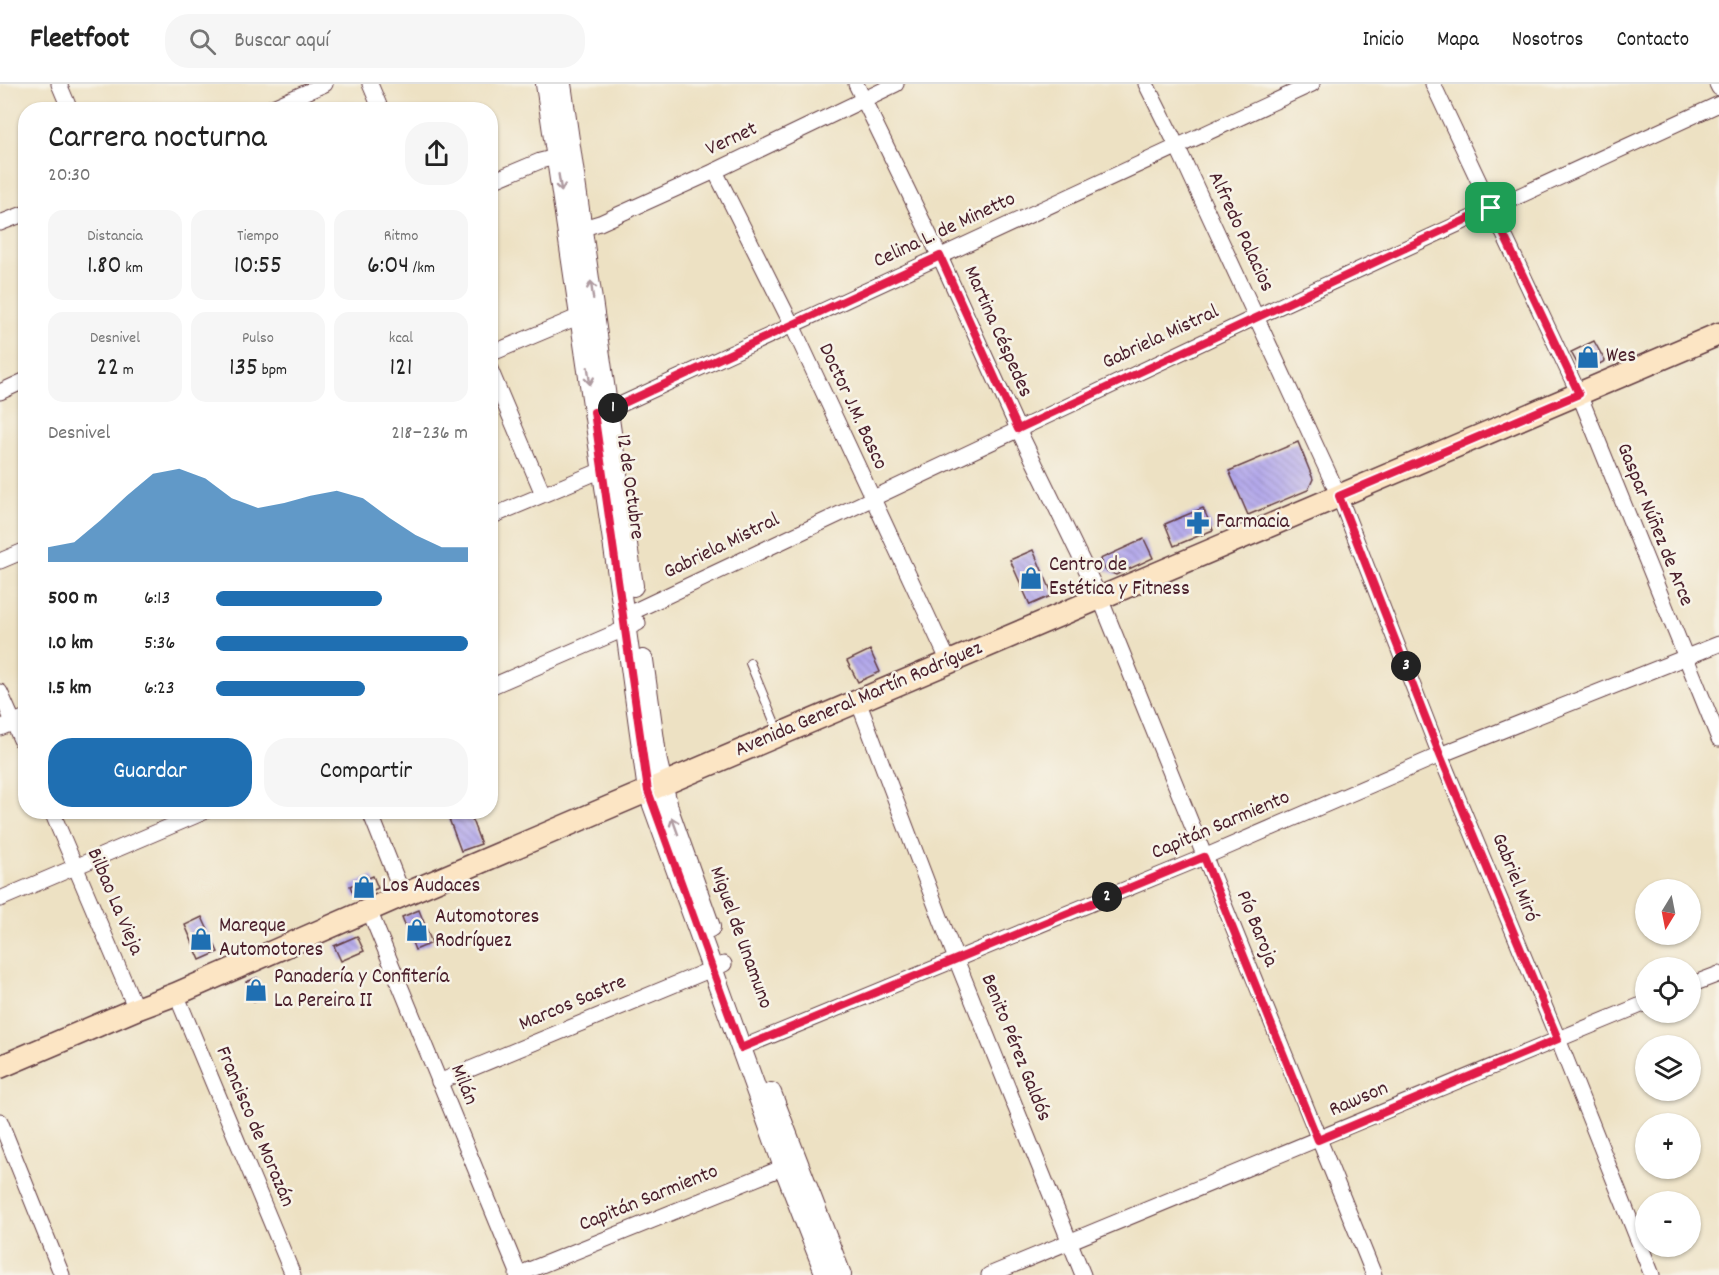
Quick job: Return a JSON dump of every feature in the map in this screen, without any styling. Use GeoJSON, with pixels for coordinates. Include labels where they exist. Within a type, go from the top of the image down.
{"type":"FeatureCollection","features":[{"type":"Feature","properties":{"kind":"main road","name":"Avenida General Martín Rodríguez"},"geometry":{"type":"LineString","coordinates":[[0,1067],[176,994],[1719,334]]}},
{"type":"Feature","properties":{"kind":"street"},"geometry":{"type":"LineString","coordinates":[[59,84],[67,102]]}},
{"type":"Feature","properties":{"kind":"street"},"geometry":{"type":"LineString","coordinates":[[284,102],[325,84]]}},
{"type":"Feature","properties":{"kind":"street"},"geometry":{"type":"LineString","coordinates":[[370,84],[378,102]]}},
{"type":"Feature","properties":{"kind":"street","name":"12 de Octubre"},"geometry":{"type":"LineString","coordinates":[[546,84],[580,316],[602,411]]}},
{"type":"Feature","properties":{"kind":"street","name":"12 de Octubre"},"geometry":{"type":"LineString","coordinates":[[561,84],[583,228],[609,470],[655,788]]}},
{"type":"Feature","properties":{"kind":"street","name":"Martina Céspedes"},"geometry":{"type":"LineString","coordinates":[[856,84],[940,256],[1018,429],[1100,598]]}},
{"type":"Feature","properties":{"kind":"street","name":"Vernet"},"geometry":{"type":"LineString","coordinates":[[583,228],[600,223],[715,171],[896,84]]}},
{"type":"Feature","properties":{"kind":"street","name":"Alfredo Palacios"},"geometry":{"type":"LineString","coordinates":[[1146,84],[1339,496]]}},
{"type":"Feature","properties":{"kind":"street","name":"Celina L. de Minetto"},"geometry":{"type":"LineString","coordinates":[[602,411],[1312,84]]}},
{"type":"Feature","properties":{"kind":"street","name":"Gaspar Núñez de Arce"},"geometry":{"type":"LineString","coordinates":[[1433,84],[1579,394],[1719,740]]}},
{"type":"Feature","properties":{"kind":"street","name":"Gabriela Mistral"},"geometry":{"type":"LineString","coordinates":[[498,683],[631,620],[871,498],[1256,317],[1719,104]]}},
{"type":"Feature","properties":{"kind":"street"},"geometry":{"type":"LineString","coordinates":[[498,179],[540,161],[556,157]]}},
{"type":"Feature","properties":{"kind":"street","name":"Doctor J.M. Basco"},"geometry":{"type":"LineString","coordinates":[[715,171],[792,325],[949,662]]}},
{"type":"Feature","properties":{"kind":"street"},"geometry":{"type":"LineString","coordinates":[[0,223],[18,216]]}},
{"type":"Feature","properties":{"kind":"street"},"geometry":{"type":"LineString","coordinates":[[498,351],[580,316]]}},
{"type":"Feature","properties":{"kind":"street"},"geometry":{"type":"LineString","coordinates":[[0,392],[18,384]]}},
{"type":"Feature","properties":{"kind":"street"},"geometry":{"type":"LineString","coordinates":[[498,388],[543,494]]}},
{"type":"Feature","properties":{"kind":"street"},"geometry":{"type":"LineString","coordinates":[[498,514],[609,470]]}},
{"type":"Feature","properties":{"kind":"street","name":"Gabriel Miró"},"geometry":{"type":"LineString","coordinates":[[1339,496],[1440,755],[1558,1039],[1652,1275]]}},
{"type":"Feature","properties":{"kind":"street"},"geometry":{"type":"LineString","coordinates":[[0,561],[18,553]]}},
{"type":"Feature","properties":{"kind":"street","name":"Pío Baroja"},"geometry":{"type":"LineString","coordinates":[[1100,598],[1374,1275]]}},
{"type":"Feature","properties":{"kind":"street","name":"Capitán Sarmiento"},"geometry":{"type":"LineString","coordinates":[[747,1046],[1204,857],[1440,755],[1719,644]]}},
{"type":"Feature","properties":{"kind":"street"},"geometry":{"type":"LineString","coordinates":[[0,692],[13,722]]}},
{"type":"Feature","properties":{"kind":"street","name":"Benito Pérez Galdós"},"geometry":{"type":"LineString","coordinates":[[858,701],[956,959],[1083,1275]]}},
{"type":"Feature","properties":{"kind":"street","name":"Miguel de Unamuno"},"geometry":{"type":"LineString","coordinates":[[655,788],[791,1165],[826,1275]]}},
{"type":"Feature","properties":{"kind":"street","name":"Bilbao La Vieja"},"geometry":{"type":"LineString","coordinates":[[55,819],[136,1009]]}},
{"type":"Feature","properties":{"kind":"street"},"geometry":{"type":"LineString","coordinates":[[0,899],[187,819]]}},
{"type":"Feature","properties":{"kind":"street"},"geometry":{"type":"LineString","coordinates":[[373,819],[403,895]]}},
{"type":"Feature","properties":{"kind":"street","name":"Milán"},"geometry":{"type":"LineString","coordinates":[[369,910],[519,1275]]}},
{"type":"Feature","properties":{"kind":"street","name":"Marcos Sastre"},"geometry":{"type":"LineString","coordinates":[[439,1082],[718,966]]}},
{"type":"Feature","properties":{"kind":"street"},"geometry":{"type":"LineString","coordinates":[[1701,981],[1719,974]]}},
{"type":"Feature","properties":{"kind":"street","name":"Francisco de Morazán"},"geometry":{"type":"LineString","coordinates":[[176,994],[293,1275]]}},
{"type":"Feature","properties":{"kind":"street","name":"Rawson"},"geometry":{"type":"LineString","coordinates":[[989,1275],[1635,1008]]}},
{"type":"Feature","properties":{"kind":"street"},"geometry":{"type":"LineString","coordinates":[[0,1121],[62,1275]]}},
{"type":"Feature","properties":{"kind":"street","name":"Capitán Sarmiento"},"geometry":{"type":"LineString","coordinates":[[519,1275],[791,1165]]}},
{"type":"Feature","properties":{"kind":"street","name":"Miguel de Unamuno"},"geometry":{"type":"LineString","coordinates":[[791,1165],[841,1275]]}},
{"type":"Feature","properties":{"kind":"lane"},"geometry":{"type":"LineString","coordinates":[[750,663],[780,735]]}},
{"type":"Feature","properties":{"kind":"building","name":"Wes"},"geometry":{"type":"Polygon","coordinates":[[[1594,341],[1605,361],[1590,369],[1578,365],[1571,352],[1594,341]]]}},
{"type":"Feature","properties":{"kind":"building"},"geometry":{"type":"Polygon","coordinates":[[[1298,442],[1313,479],[1308,490],[1248,515],[1229,471],[1298,442]]]}},
{"type":"Feature","properties":{"kind":"building"},"geometry":{"type":"Polygon","coordinates":[[[1203,508],[1213,530],[1174,546],[1165,524],[1203,508]]]}},
{"type":"Feature","properties":{"kind":"building"},"geometry":{"type":"Polygon","coordinates":[[[1144,539],[1153,558],[1116,575],[1105,570],[1100,559],[1144,539]]]}},
{"type":"Feature","properties":{"kind":"building","name":"Centro de Estética y Fitness"},"geometry":{"type":"Polygon","coordinates":[[[1033,550],[1053,595],[1030,605],[1010,560],[1033,550]]]}},
{"type":"Feature","properties":{"kind":"building"},"geometry":{"type":"Polygon","coordinates":[[[870,650],[880,672],[858,682],[847,661],[870,650]]]}},
{"type":"Feature","properties":{"kind":"building"},"geometry":{"type":"Polygon","coordinates":[[[449,819],[472,819],[481,844],[461,851],[449,819]]]}},
{"type":"Feature","properties":{"kind":"building","name":"Los Audaces"},"geometry":{"type":"Polygon","coordinates":[[[373,876],[378,888],[355,898],[350,886],[373,876]]]}},
{"type":"Feature","properties":{"kind":"building","name":"Automotores Rodríguez"},"geometry":{"type":"Polygon","coordinates":[[[419,910],[432,943],[415,950],[402,917],[419,910]]]}},
{"type":"Feature","properties":{"kind":"building","name":"Mareque Automotores"},"geometry":{"type":"Polygon","coordinates":[[[202,917],[218,952],[200,960],[185,925],[202,917]]]}},
{"type":"Feature","properties":{"kind":"building"},"geometry":{"type":"Polygon","coordinates":[[[357,936],[364,951],[341,961],[334,946],[357,936]]]}},
{"type":"Feature","properties":{"kind":"building","name":"Panadería y Confitería La Pereira II"},"geometry":{"type":"Polygon","coordinates":[[[257,978],[265,998],[254,1002],[246,982],[257,978]]]}},
{"type":"Feature","properties":{"kind":"place","name":"Wes"},"geometry":{"type":"Point","coordinates":[1588,357]}},
{"type":"Feature","properties":{"kind":"place","name":"Farmacia"},"geometry":{"type":"Point","coordinates":[1198,523]}},
{"type":"Feature","properties":{"kind":"place","name":"Centro de Estética y Fitness"},"geometry":{"type":"Point","coordinates":[1031,578]}},
{"type":"Feature","properties":{"kind":"place","name":"Los Audaces"},"geometry":{"type":"Point","coordinates":[364,887]}},
{"type":"Feature","properties":{"kind":"place","name":"Automotores Rodríguez"},"geometry":{"type":"Point","coordinates":[417,930]}},
{"type":"Feature","properties":{"kind":"place","name":"Mareque Automotores"},"geometry":{"type":"Point","coordinates":[201,939]}},
{"type":"Feature","properties":{"kind":"place","name":"Panadería y Confitería La Pereira II"},"geometry":{"type":"Point","coordinates":[256,990]}},
{"type":"Feature","properties":{"kind":"route"},"geometry":{"type":"LineString","coordinates":[[1491,208],[1579,394],[1339,496],[1440,755],[1558,1039],[1318,1140],[1204,857],[741,1048],[648,791],[594,412],[609,410],[940,256],[1018,429],[1491,208]]}}]}
